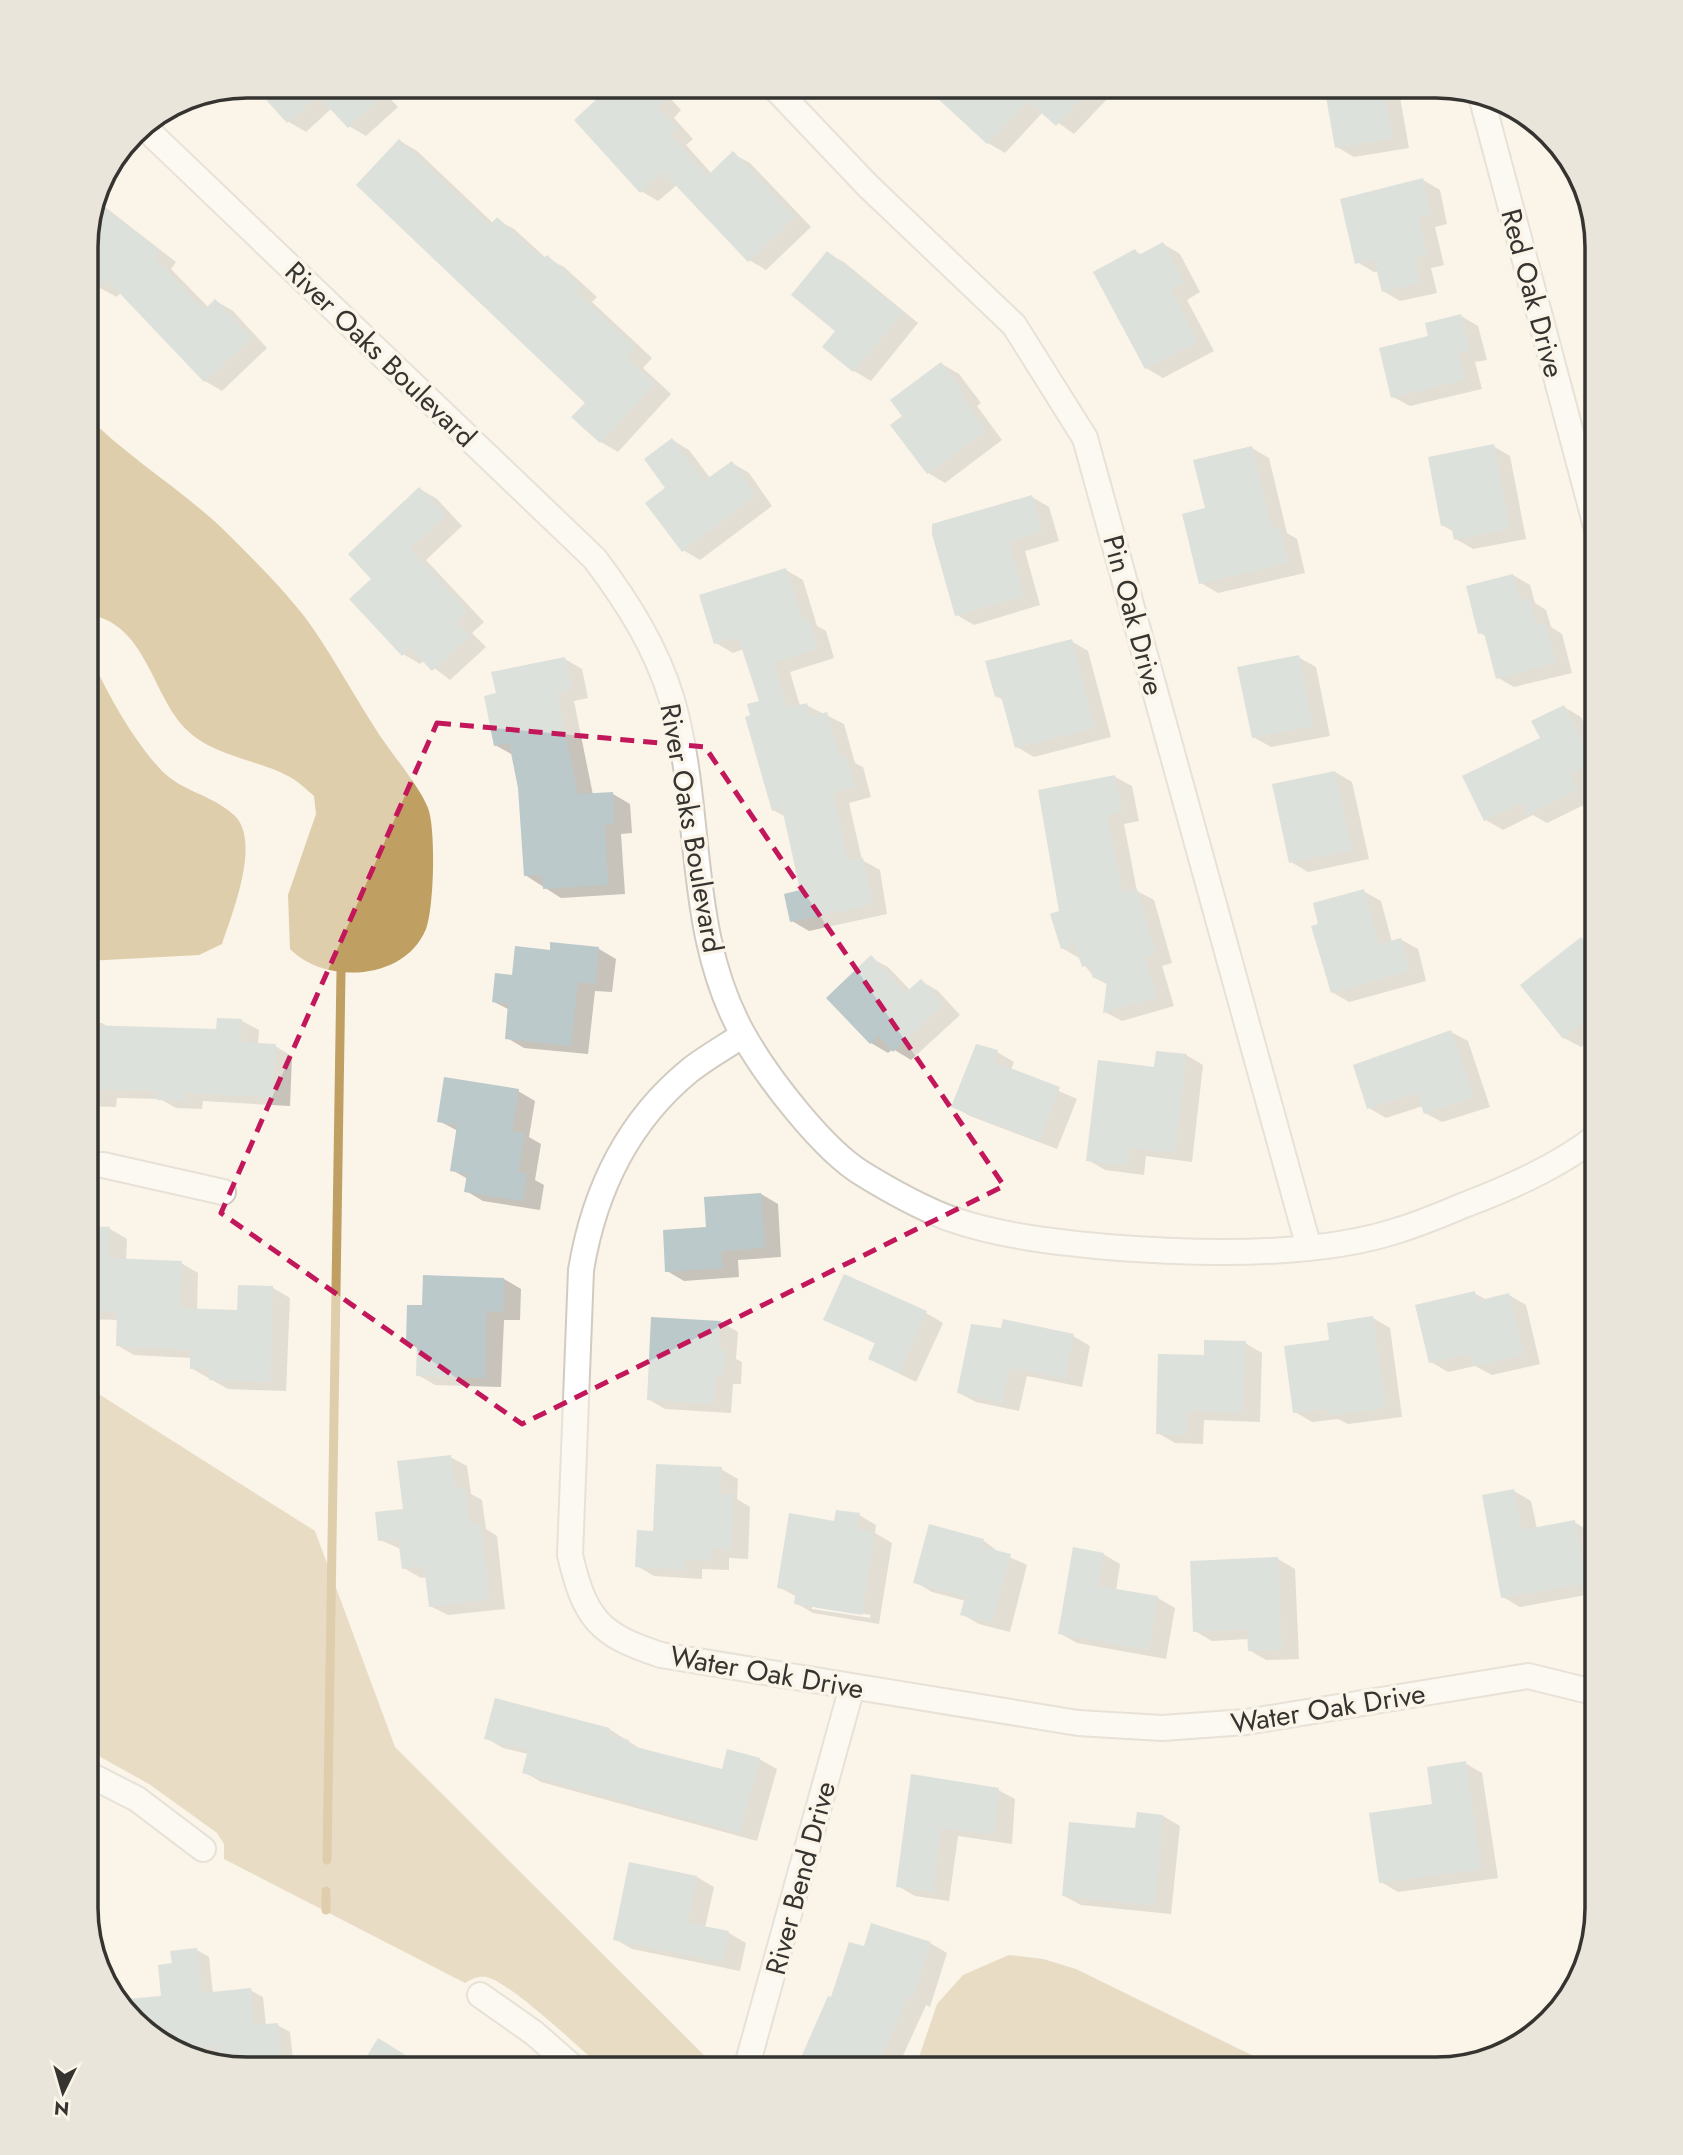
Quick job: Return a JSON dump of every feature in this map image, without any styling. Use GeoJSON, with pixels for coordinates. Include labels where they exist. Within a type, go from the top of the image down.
{"type":"FeatureCollection","features":[{"type":"Feature","properties":{"kind":"street","name":"Pin Oak Drive"},"geometry":{"type":"LineString","coordinates":[[784,98],[868,186],[1014,325],[1085,438],[1309,1248]]}},
{"type":"Feature","properties":{"kind":"street","name":"Red Oak Drive"},"geometry":{"type":"LineString","coordinates":[[1483,106],[1585,485]]}},
{"type":"Feature","properties":{"kind":"street","name":"River Oaks Boulevard"},"geometry":{"type":"LineString","coordinates":[[151,134],[595,559],[628,603],[655,654],[672,701],[684,752],[702,913],[719,976],[743,1035],[796,1112],[860,1173],[948,1217],[1043,1241],[1179,1253],[1309,1248],[1396,1231],[1481,1199],[1585,1146]]}},
{"type":"Feature","properties":{"kind":"street","name":"Water Oak Drive"},"geometry":{"type":"LineString","coordinates":[[743,1035],[690,1070],[650,1108],[625,1142],[598,1198],[587,1234],[581,1270],[570,1555],[578,1591],[597,1623],[625,1644],[661,1655],[1078,1723],[1163,1728],[1246,1723],[1528,1676],[1585,1690]]}},
{"type":"Feature","properties":{"kind":"street"},"geometry":{"type":"LineString","coordinates":[[98,1165],[223,1192]]}},
{"type":"Feature","properties":{"kind":"street","name":"River Bend Drive"},"geometry":{"type":"LineString","coordinates":[[750,2057],[852,1687]]}},
{"type":"Feature","properties":{"kind":"street"},"geometry":{"type":"LineString","coordinates":[[98,1779],[137,1799],[204,1849]]}},
{"type":"Feature","properties":{"kind":"street"},"geometry":{"type":"LineString","coordinates":[[480,1995],[534,2032],[562,2057]]}},
{"type":"Feature","properties":{"kind":"highlighted area"},"geometry":{"type":"Polygon","coordinates":[[[437,723],[705,747],[1004,1186],[522,1424],[221,1213],[437,723]]]}},
{"type":"Feature","properties":{"kind":"shaded area"},"geometry":{"type":"Polygon","coordinates":[[[98,426],[215,522],[287,596],[314,629],[375,728],[424,799],[431,818],[433,869],[429,919],[416,946],[401,959],[383,968],[363,972],[323,968],[305,961],[290,949],[288,895],[316,814],[314,796],[288,776],[218,750],[193,735],[172,711],[147,664],[127,635],[99,617],[98,426]]]}},
{"type":"Feature","properties":{"kind":"shaded area"},"geometry":{"type":"Polygon","coordinates":[[[98,672],[139,743],[162,771],[179,784],[227,809],[242,828],[245,860],[242,879],[222,944],[199,955],[98,960],[98,672]]]}},
{"type":"Feature","properties":{"kind":"shaded area"},"geometry":{"type":"Polygon","coordinates":[[[98,1394],[315,1531],[395,1747],[706,2057],[590,2057],[545,2017],[497,1981],[480,1977],[465,1983],[224,1859],[224,1844],[217,1833],[149,1784],[98,1756],[98,1394]]]}},
{"type":"Feature","properties":{"kind":"shaded area"},"geometry":{"type":"Polygon","coordinates":[[[1009,1955],[1043,1959],[1076,1969],[1256,2057],[919,2057],[937,2004],[963,1975],[1009,1955]]]}},
{"type":"Feature","properties":{"kind":"building"},"geometry":{"type":"Polygon","coordinates":[[[270,98],[316,98],[287,123],[267,101],[270,98]]]}},
{"type":"Feature","properties":{"kind":"building"},"geometry":{"type":"Polygon","coordinates":[[[320,98],[380,98],[348,128],[320,98]]]}},
{"type":"Feature","properties":{"kind":"building"},"geometry":{"type":"Polygon","coordinates":[[[598,98],[663,98],[665,100],[658,107],[677,128],[670,134],[707,176],[733,151],[795,217],[748,262],[663,172],[640,193],[574,120],[598,98]]]}},
{"type":"Feature","properties":{"kind":"building"},"geometry":{"type":"Polygon","coordinates":[[[937,98],[1082,98],[1056,126],[1028,101],[987,144],[937,98]]]}},
{"type":"Feature","properties":{"kind":"building"},"geometry":{"type":"Polygon","coordinates":[[[1326,98],[1385,98],[1393,138],[1335,148],[1326,98]]]}},
{"type":"Feature","properties":{"kind":"building"},"geometry":{"type":"Polygon","coordinates":[[[399,139],[490,225],[497,217],[543,259],[547,255],[581,286],[576,291],[636,348],[627,358],[655,384],[600,443],[571,417],[585,403],[356,185],[399,139]]]}},
{"type":"Feature","properties":{"kind":"building"},"geometry":{"type":"Polygon","coordinates":[[[1423,178],[1431,215],[1419,217],[1427,255],[1415,258],[1420,283],[1382,292],[1374,259],[1355,264],[1340,199],[1423,178]]]}},
{"type":"Feature","properties":{"kind":"building"},"geometry":{"type":"Polygon","coordinates":[[[104,206],[160,251],[155,258],[204,310],[215,299],[252,338],[204,382],[107,280],[99,289],[98,237],[104,206]]]}},
{"type":"Feature","properties":{"kind":"building"},"geometry":{"type":"Polygon","coordinates":[[[1163,242],[1184,283],[1171,290],[1198,341],[1145,369],[1093,272],[1135,249],[1139,255],[1163,242]]]}},
{"type":"Feature","properties":{"kind":"building"},"geometry":{"type":"Polygon","coordinates":[[[827,251],[903,312],[853,372],[822,347],[835,331],[791,295],[827,251]]]}},
{"type":"Feature","properties":{"kind":"building"},"geometry":{"type":"Polygon","coordinates":[[[1461,314],[1470,350],[1459,353],[1465,380],[1391,398],[1379,348],[1428,336],[1425,323],[1461,314]]]}},
{"type":"Feature","properties":{"kind":"building"},"geometry":{"type":"Polygon","coordinates":[[[941,362],[965,393],[961,396],[986,430],[927,474],[890,425],[902,416],[890,400],[941,362]]]}},
{"type":"Feature","properties":{"kind":"building"},"geometry":{"type":"Polygon","coordinates":[[[672,438],[704,481],[732,461],[756,496],[682,552],[645,503],[665,488],[644,459],[672,438]]]}},
{"type":"Feature","properties":{"kind":"building"},"geometry":{"type":"Polygon","coordinates":[[[1494,444],[1510,529],[1454,540],[1451,525],[1441,526],[1428,457],[1494,444]]]}},
{"type":"Feature","properties":{"kind":"building"},"geometry":{"type":"Polygon","coordinates":[[[1252,446],[1272,529],[1280,527],[1288,563],[1199,584],[1182,514],[1205,508],[1193,460],[1252,446]]]}},
{"type":"Feature","properties":{"kind":"building"},"geometry":{"type":"Polygon","coordinates":[[[419,487],[446,515],[410,549],[468,611],[456,622],[470,636],[432,671],[410,648],[402,656],[349,599],[371,579],[348,554],[419,487]]]}},
{"type":"Feature","properties":{"kind":"building"},"geometry":{"type":"Polygon","coordinates":[[[1032,495],[1043,532],[1009,542],[1024,596],[955,616],[932,534],[932,524],[1032,495]]]}},
{"type":"Feature","properties":{"kind":"building"},"geometry":{"type":"Polygon","coordinates":[[[786,568],[803,621],[809,619],[818,649],[774,662],[787,708],[807,703],[810,717],[827,712],[840,758],[846,756],[855,787],[833,793],[848,861],[863,858],[871,895],[871,905],[790,922],[784,894],[800,890],[782,808],[772,811],[745,717],[750,715],[747,704],[759,701],[738,637],[714,644],[699,595],[786,568]]]}},
{"type":"Feature","properties":{"kind":"building"},"geometry":{"type":"Polygon","coordinates":[[[1513,574],[1520,600],[1530,598],[1536,624],[1545,622],[1556,663],[1496,679],[1484,633],[1478,634],[1466,586],[1513,574]]]}},
{"type":"Feature","properties":{"kind":"building"},"geometry":{"type":"Polygon","coordinates":[[[1072,639],[1095,728],[1015,748],[1001,696],[995,697],[985,661],[1072,639]]]}},
{"type":"Feature","properties":{"kind":"building"},"geometry":{"type":"Polygon","coordinates":[[[1299,655],[1313,726],[1252,738],[1237,667],[1299,655]]]}},
{"type":"Feature","properties":{"kind":"building"},"geometry":{"type":"Polygon","coordinates":[[[565,657],[572,688],[557,692],[578,794],[613,792],[615,824],[605,825],[608,885],[543,889],[542,875],[524,876],[518,788],[509,743],[494,746],[484,696],[496,693],[491,672],[565,657]]]}},
{"type":"Feature","properties":{"kind":"building"},"geometry":{"type":"Polygon","coordinates":[[[1564,705],[1585,747],[1585,767],[1570,774],[1578,790],[1528,815],[1522,803],[1484,821],[1462,776],[1540,738],[1531,721],[1564,705]]]}},
{"type":"Feature","properties":{"kind":"building"},"geometry":{"type":"Polygon","coordinates":[[[1335,771],[1352,850],[1289,863],[1272,784],[1335,771]]]}},
{"type":"Feature","properties":{"kind":"building"},"geometry":{"type":"Polygon","coordinates":[[[1115,775],[1123,812],[1107,815],[1123,893],[1137,889],[1156,954],[1145,957],[1157,997],[1103,1013],[1107,981],[1093,978],[1089,965],[1082,967],[1075,945],[1061,949],[1050,914],[1059,911],[1038,790],[1115,775]]]}},
{"type":"Feature","properties":{"kind":"building"},"geometry":{"type":"Polygon","coordinates":[[[1364,889],[1379,944],[1401,938],[1410,971],[1331,993],[1311,926],[1318,924],[1313,903],[1364,889]]]}},
{"type":"Feature","properties":{"kind":"building"},"geometry":{"type":"Polygon","coordinates":[[[1581,937],[1585,942],[1585,1022],[1563,1039],[1520,985],[1581,937]]]}},
{"type":"Feature","properties":{"kind":"building"},"geometry":{"type":"Polygon","coordinates":[[[550,942],[599,947],[595,984],[578,982],[571,1046],[505,1039],[508,1004],[492,1002],[495,973],[512,975],[515,946],[550,950],[550,942]]]}},
{"type":"Feature","properties":{"kind":"building"},"geometry":{"type":"Polygon","coordinates":[[[871,955],[906,992],[921,979],[944,1004],[893,1052],[879,1036],[870,1044],[826,998],[871,955]]]}},
{"type":"Feature","properties":{"kind":"building"},"geometry":{"type":"Polygon","coordinates":[[[217,1018],[242,1019],[241,1042],[276,1044],[273,1098],[186,1093],[186,1101],[157,1100],[157,1091],[98,1089],[98,1025],[216,1029],[217,1018]]]}},
{"type":"Feature","properties":{"kind":"building"},"geometry":{"type":"Polygon","coordinates":[[[1451,1030],[1474,1097],[1424,1114],[1417,1093],[1367,1109],[1353,1065],[1451,1030]]]}},
{"type":"Feature","properties":{"kind":"building"},"geometry":{"type":"Polygon","coordinates":[[[976,1044],[998,1050],[994,1062],[1060,1087],[1039,1141],[951,1107],[976,1044]]]}},
{"type":"Feature","properties":{"kind":"building"},"geometry":{"type":"Polygon","coordinates":[[[1156,1051],[1187,1054],[1175,1153],[1130,1148],[1127,1166],[1086,1161],[1098,1060],[1154,1067],[1156,1051]]]}},
{"type":"Feature","properties":{"kind":"building"},"geometry":{"type":"Polygon","coordinates":[[[444,1077],[519,1089],[512,1131],[525,1133],[518,1172],[527,1174],[523,1201],[464,1192],[467,1174],[450,1171],[457,1125],[437,1122],[444,1077]]]}},
{"type":"Feature","properties":{"kind":"building"},"geometry":{"type":"Polygon","coordinates":[[[761,1193],[765,1248],[721,1251],[723,1268],[665,1272],[663,1230],[706,1227],[704,1197],[761,1193]]]}},
{"type":"Feature","properties":{"kind":"building"},"geometry":{"type":"Polygon","coordinates":[[[98,1226],[110,1227],[109,1258],[182,1261],[180,1308],[237,1310],[238,1285],[273,1286],[270,1382],[209,1380],[210,1369],[190,1369],[190,1350],[116,1346],[117,1312],[98,1311],[98,1226]]]}},
{"type":"Feature","properties":{"kind":"building"},"geometry":{"type":"Polygon","coordinates":[[[844,1274],[927,1311],[899,1373],[868,1359],[875,1343],[823,1320],[844,1274]]]}},
{"type":"Feature","properties":{"kind":"building"},"geometry":{"type":"Polygon","coordinates":[[[423,1275],[504,1278],[503,1312],[487,1311],[485,1378],[416,1376],[417,1344],[406,1344],[407,1305],[422,1305],[423,1275]]]}},
{"type":"Feature","properties":{"kind":"building"},"geometry":{"type":"Polygon","coordinates":[[[1475,1291],[1477,1301],[1509,1293],[1524,1355],[1473,1366],[1470,1354],[1429,1363],[1415,1305],[1475,1291]]]}},
{"type":"Feature","properties":{"kind":"building"},"geometry":{"type":"Polygon","coordinates":[[[1373,1316],[1386,1408],[1329,1416],[1328,1409],[1293,1413],[1284,1346],[1329,1340],[1327,1323],[1373,1316]]]}},
{"type":"Feature","properties":{"kind":"building"},"geometry":{"type":"Polygon","coordinates":[[[651,1317],[721,1321],[719,1350],[726,1350],[724,1375],[716,1375],[714,1404],[647,1400],[651,1317]]]}},
{"type":"Feature","properties":{"kind":"building"},"geometry":{"type":"Polygon","coordinates":[[[1003,1319],[1074,1334],[1065,1379],[1010,1367],[1002,1403],[957,1393],[971,1324],[1001,1328],[1003,1319]]]}},
{"type":"Feature","properties":{"kind":"building"},"geometry":{"type":"Polygon","coordinates":[[[1204,1340],[1246,1341],[1243,1413],[1187,1411],[1186,1435],[1156,1434],[1158,1354],[1204,1355],[1204,1340]]]}},
{"type":"Feature","properties":{"kind":"building"},"geometry":{"type":"Polygon","coordinates":[[[451,1455],[455,1489],[465,1488],[470,1525],[481,1524],[489,1599],[429,1607],[424,1566],[402,1569],[398,1539],[378,1541],[375,1512],[403,1509],[397,1461],[451,1455]]]}},
{"type":"Feature","properties":{"kind":"building"},"geometry":{"type":"Polygon","coordinates":[[[656,1464],[722,1467],[720,1494],[734,1495],[731,1550],[712,1549],[712,1561],[686,1560],[685,1570],[635,1567],[637,1530],[653,1531],[656,1464]]]}},
{"type":"Feature","properties":{"kind":"building"},"geometry":{"type":"Polygon","coordinates":[[[1514,1489],[1522,1530],[1575,1520],[1585,1583],[1501,1598],[1482,1495],[1514,1489]]]}},
{"type":"Feature","properties":{"kind":"building"},"geometry":{"type":"Polygon","coordinates":[[[836,1510],[860,1513],[857,1529],[875,1532],[862,1615],[794,1604],[796,1591],[777,1588],[789,1513],[834,1521],[836,1510]]]}},
{"type":"Feature","properties":{"kind":"building"},"geometry":{"type":"Polygon","coordinates":[[[929,1524],[984,1539],[982,1547],[1011,1554],[992,1623],[960,1615],[965,1597],[913,1583],[929,1524]]]}},
{"type":"Feature","properties":{"kind":"building"},"geometry":{"type":"Polygon","coordinates":[[[1073,1547],[1104,1553],[1098,1586],[1158,1596],[1149,1650],[1058,1634],[1073,1547]]]}},
{"type":"Feature","properties":{"kind":"building"},"geometry":{"type":"Polygon","coordinates":[[[1278,1557],[1282,1650],[1248,1651],[1247,1629],[1193,1632],[1190,1561],[1278,1557]]]}},
{"type":"Feature","properties":{"kind":"building"},"geometry":{"type":"Polygon","coordinates":[[[495,1698],[610,1728],[608,1734],[629,1740],[628,1745],[722,1769],[727,1749],[760,1758],[740,1833],[522,1773],[528,1750],[484,1739],[495,1698]]]}},
{"type":"Feature","properties":{"kind":"building"},"geometry":{"type":"Polygon","coordinates":[[[1466,1761],[1481,1869],[1379,1883],[1369,1813],[1432,1804],[1427,1767],[1466,1761]]]}},
{"type":"Feature","properties":{"kind":"building"},"geometry":{"type":"Polygon","coordinates":[[[911,1774],[999,1788],[995,1835],[941,1828],[933,1892],[896,1887],[911,1774]]]}},
{"type":"Feature","properties":{"kind":"building"},"geometry":{"type":"Polygon","coordinates":[[[1137,1812],[1163,1815],[1155,1906],[1062,1896],[1069,1822],[1135,1828],[1137,1812]]]}},
{"type":"Feature","properties":{"kind":"building"},"geometry":{"type":"Polygon","coordinates":[[[629,1862],[697,1876],[688,1923],[729,1931],[723,1962],[613,1940],[629,1862]]]}},
{"type":"Feature","properties":{"kind":"building"},"geometry":{"type":"Polygon","coordinates":[[[871,1923],[931,1942],[913,1998],[908,1997],[881,2057],[801,2057],[828,1996],[831,1997],[849,1942],[864,1946],[871,1923]]]}},
{"type":"Feature","properties":{"kind":"building"},"geometry":{"type":"Polygon","coordinates":[[[197,1948],[202,1993],[251,1988],[254,2025],[278,2023],[281,2057],[227,2056],[218,2054],[217,2046],[196,2048],[164,2032],[149,2020],[129,1999],[161,1996],[158,1965],[172,1963],[170,1951],[197,1948]]]}},
{"type":"Feature","properties":{"kind":"building"},"geometry":{"type":"Polygon","coordinates":[[[378,2038],[409,2057],[366,2057],[378,2038]]]}},
{"type":"Feature","properties":{"kind":"waterway"},"geometry":{"type":"LineString","coordinates":[[327,1860],[341,972]]}},
{"type":"Feature","properties":{"kind":"waterway"},"geometry":{"type":"LineString","coordinates":[[326,1891],[326,1910]]}}]}
